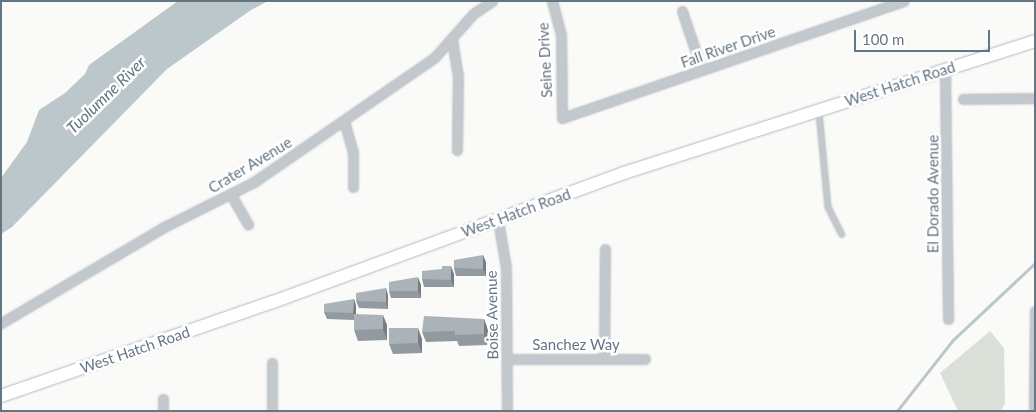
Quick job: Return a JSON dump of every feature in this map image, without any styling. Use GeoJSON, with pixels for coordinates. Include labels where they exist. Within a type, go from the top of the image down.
{"type":"FeatureCollection","features":[{"type":"Feature","properties":{"kind":"main road","name":"West Hatch Road"},"geometry":{"type":"LineString","coordinates":[[1,396],[498,220],[624,173],[946,69],[1034,43]]}},
{"type":"Feature","properties":{"kind":"street","name":"Crater Avenue"},"geometry":{"type":"LineString","coordinates":[[1,323],[164,228],[231,195],[344,121],[434,58],[473,14],[492,1]]}},
{"type":"Feature","properties":{"kind":"street","name":"Seine Drive"},"geometry":{"type":"LineString","coordinates":[[552,1],[561,34],[562,118]]}},
{"type":"Feature","properties":{"kind":"street","name":"Fall River Drive"},"geometry":{"type":"LineString","coordinates":[[562,118],[904,1]]}},
{"type":"Feature","properties":{"kind":"street"},"geometry":{"type":"LineString","coordinates":[[682,11],[702,70]]}},
{"type":"Feature","properties":{"kind":"street"},"geometry":{"type":"LineString","coordinates":[[452,39],[458,75],[457,150]]}},
{"type":"Feature","properties":{"kind":"street","name":"El Dorado Avenue"},"geometry":{"type":"LineString","coordinates":[[946,69],[948,319]]}},
{"type":"Feature","properties":{"kind":"street"},"geometry":{"type":"LineString","coordinates":[[963,99],[1035,98]]}},
{"type":"Feature","properties":{"kind":"street"},"geometry":{"type":"LineString","coordinates":[[344,121],[353,153],[353,186]]}},
{"type":"Feature","properties":{"kind":"street"},"geometry":{"type":"LineString","coordinates":[[231,195],[248,224]]}},
{"type":"Feature","properties":{"kind":"street","name":"Boise Avenue"},"geometry":{"type":"LineString","coordinates":[[498,220],[506,268],[507,411]]}},
{"type":"Feature","properties":{"kind":"street"},"geometry":{"type":"LineString","coordinates":[[604,359],[605,249]]}},
{"type":"Feature","properties":{"kind":"street"},"geometry":{"type":"LineString","coordinates":[[1034,411],[1035,312]]}},
{"type":"Feature","properties":{"kind":"street","name":"Sanchez Way"},"geometry":{"type":"LineString","coordinates":[[507,359],[645,359]]}},
{"type":"Feature","properties":{"kind":"street"},"geometry":{"type":"LineString","coordinates":[[272,363],[272,411]]}},
{"type":"Feature","properties":{"kind":"street"},"geometry":{"type":"LineString","coordinates":[[163,399],[163,411]]}},
{"type":"Feature","properties":{"kind":"lane"},"geometry":{"type":"LineString","coordinates":[[819,111],[828,206],[842,234]]}},
{"type":"Feature","properties":{"kind":"shaded area"},"geometry":{"type":"Polygon","coordinates":[[[990,331],[1004,348],[1005,403],[1001,411],[958,411],[940,373],[990,331]]]}},
{"type":"Feature","properties":{"kind":"water","name":"Tuolumne River"},"geometry":{"type":"Polygon","coordinates":[[[178,1],[268,1],[251,10],[167,69],[12,227],[1,234],[1,178],[27,142],[39,110],[65,93],[85,74],[89,65],[178,1]]]}},
{"type":"Feature","properties":{"kind":"building"},"geometry":{"type":"Polygon","coordinates":[[[483,255],[483,269],[454,268],[454,260],[483,255]]]}},
{"type":"Feature","properties":{"kind":"building"},"geometry":{"type":"Polygon","coordinates":[[[442,266],[451,266],[451,280],[422,279],[422,271],[442,269],[442,266]]]}},
{"type":"Feature","properties":{"kind":"building"},"geometry":{"type":"Polygon","coordinates":[[[418,277],[418,291],[389,291],[389,282],[418,277]]]}},
{"type":"Feature","properties":{"kind":"building"},"geometry":{"type":"Polygon","coordinates":[[[386,288],[386,302],[356,301],[356,293],[386,288]]]}},
{"type":"Feature","properties":{"kind":"building"},"geometry":{"type":"Polygon","coordinates":[[[354,299],[353,313],[324,312],[324,304],[354,299]]]}},
{"type":"Feature","properties":{"kind":"building"},"geometry":{"type":"Polygon","coordinates":[[[354,314],[383,315],[383,329],[354,330],[354,314]]]}},
{"type":"Feature","properties":{"kind":"building"},"geometry":{"type":"Polygon","coordinates":[[[424,316],[484,319],[484,334],[455,335],[455,331],[422,332],[424,316]]]}},
{"type":"Feature","properties":{"kind":"building"},"geometry":{"type":"Polygon","coordinates":[[[389,328],[418,328],[418,343],[389,344],[389,328]]]}},
{"type":"Feature","properties":{"kind":"waterway"},"geometry":{"type":"LineString","coordinates":[[897,411],[952,341],[1035,263]]}}]}
